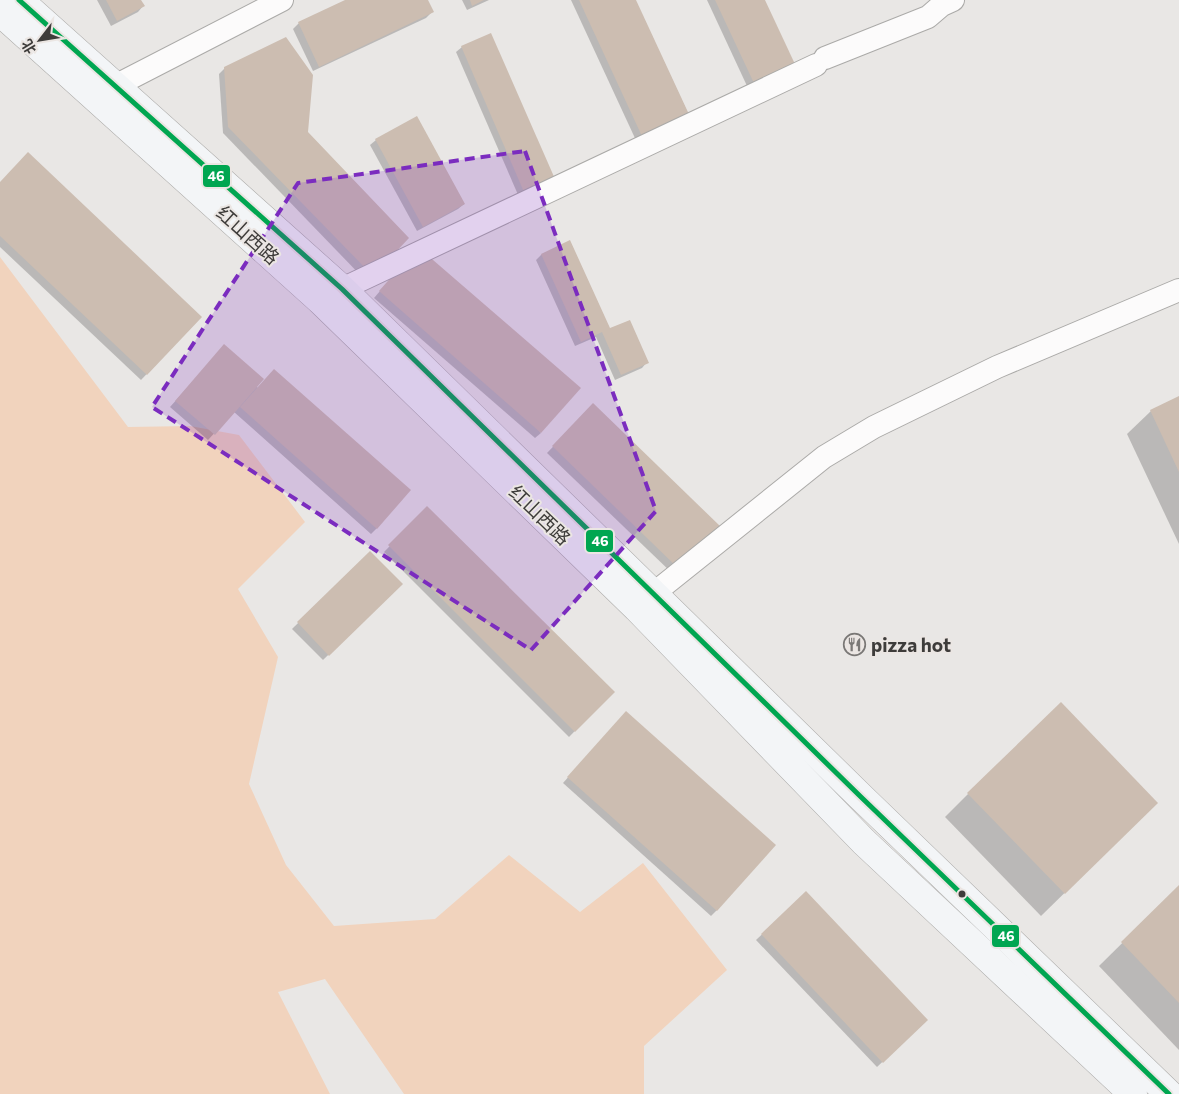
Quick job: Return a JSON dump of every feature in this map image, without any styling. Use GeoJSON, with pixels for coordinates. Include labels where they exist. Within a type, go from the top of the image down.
{"type":"FeatureCollection","features":[{"type":"Feature","properties":{"kind":"main road","name":"红山西路"},"geometry":{"type":"LineString","coordinates":[[19,0],[342,289],[1168,1094]]}},
{"type":"Feature","properties":{"kind":"main road","name":"红山西路"},"geometry":{"type":"LineString","coordinates":[[0,12],[320,300],[636,608],[864,842],[1132,1094]]}},
{"type":"Feature","properties":{"kind":"street"},"geometry":{"type":"LineString","coordinates":[[115,86],[282,0]]}},
{"type":"Feature","properties":{"kind":"street"},"geometry":{"type":"LineString","coordinates":[[342,289],[820,62],[928,17],[942,5],[953,0]]}},
{"type":"Feature","properties":{"kind":"street"},"geometry":{"type":"LineString","coordinates":[[654,594],[824,457],[874,427],[997,367],[1179,290]]}},
{"type":"Feature","properties":{"kind":"highlighted area"},"geometry":{"type":"Polygon","coordinates":[[[525,151],[656,511],[531,650],[152,407],[298,183],[525,151]]]}},
{"type":"Feature","properties":{"kind":"shaded area"},"geometry":{"type":"Polygon","coordinates":[[[0,257],[128,427],[190,426],[239,435],[305,522],[238,589],[278,657],[249,784],[286,865],[334,926],[435,919],[509,855],[580,912],[643,863],[727,970],[644,1046],[644,1094],[404,1094],[325,979],[278,992],[330,1094],[0,1094],[0,257]]]}},
{"type":"Feature","properties":{"kind":"building"},"geometry":{"type":"Polygon","coordinates":[[[106,0],[141,0],[145,6],[117,21],[106,0]]]}},
{"type":"Feature","properties":{"kind":"building"},"geometry":{"type":"Polygon","coordinates":[[[345,0],[428,0],[434,12],[319,67],[298,22],[345,0]]]}},
{"type":"Feature","properties":{"kind":"building"},"geometry":{"type":"Polygon","coordinates":[[[470,0],[484,0],[472,6],[470,0]]]}},
{"type":"Feature","properties":{"kind":"building"},"geometry":{"type":"Polygon","coordinates":[[[579,0],[636,0],[693,123],[646,145],[579,0]]]}},
{"type":"Feature","properties":{"kind":"building"},"geometry":{"type":"Polygon","coordinates":[[[715,0],[765,0],[801,77],[760,96],[715,0]]]}},
{"type":"Feature","properties":{"kind":"building"},"geometry":{"type":"Polygon","coordinates":[[[491,33],[555,179],[524,192],[461,46],[491,33]]]}},
{"type":"Feature","properties":{"kind":"building"},"geometry":{"type":"Polygon","coordinates":[[[286,37],[313,75],[308,132],[409,238],[373,276],[228,127],[224,67],[286,37]]]}},
{"type":"Feature","properties":{"kind":"building"},"geometry":{"type":"Polygon","coordinates":[[[417,116],[465,204],[423,227],[375,139],[417,116]]]}},
{"type":"Feature","properties":{"kind":"building"},"geometry":{"type":"Polygon","coordinates":[[[28,152],[202,317],[147,375],[0,236],[0,182],[28,152]]]}},
{"type":"Feature","properties":{"kind":"building"},"geometry":{"type":"Polygon","coordinates":[[[570,240],[610,328],[630,320],[649,363],[621,375],[602,332],[581,342],[541,254],[570,240]]]}},
{"type":"Feature","properties":{"kind":"building"},"geometry":{"type":"Polygon","coordinates":[[[418,247],[581,388],[541,433],[379,291],[418,247]]]}},
{"type":"Feature","properties":{"kind":"building"},"geometry":{"type":"Polygon","coordinates":[[[224,344],[264,379],[215,435],[175,401],[224,344]]]}},
{"type":"Feature","properties":{"kind":"building"},"geometry":{"type":"Polygon","coordinates":[[[274,369],[411,490],[377,529],[240,407],[274,369]]]}},
{"type":"Feature","properties":{"kind":"building"},"geometry":{"type":"Polygon","coordinates":[[[1179,396],[1179,472],[1150,410],[1179,396]]]}},
{"type":"Feature","properties":{"kind":"building"},"geometry":{"type":"Polygon","coordinates":[[[593,403],[721,527],[680,570],[552,446],[593,403]]]}},
{"type":"Feature","properties":{"kind":"building"},"geometry":{"type":"Polygon","coordinates":[[[427,506],[615,692],[575,732],[388,545],[427,506]]]}},
{"type":"Feature","properties":{"kind":"building"},"geometry":{"type":"Polygon","coordinates":[[[370,551],[403,584],[329,656],[297,622],[370,551]]]}},
{"type":"Feature","properties":{"kind":"building"},"geometry":{"type":"Polygon","coordinates":[[[1061,702],[1158,803],[1065,894],[967,793],[1061,702]]]}},
{"type":"Feature","properties":{"kind":"building"},"geometry":{"type":"Polygon","coordinates":[[[626,711],[776,845],[717,911],[567,777],[626,711]]]}},
{"type":"Feature","properties":{"kind":"building"},"geometry":{"type":"Polygon","coordinates":[[[1179,885],[1179,1003],[1121,942],[1179,885]]]}},
{"type":"Feature","properties":{"kind":"building"},"geometry":{"type":"Polygon","coordinates":[[[806,891],[928,1020],[883,1063],[761,934],[806,891]]]}},
{"type":"Feature","properties":{"kind":"transit line","name":"46"},"geometry":{"type":"LineString","coordinates":[[19,0],[342,289],[861,797],[1169,1094]]}},
{"type":"Feature","properties":{"kind":"place","name":"pizza hot"},"geometry":{"type":"Point","coordinates":[855,645]}}]}
